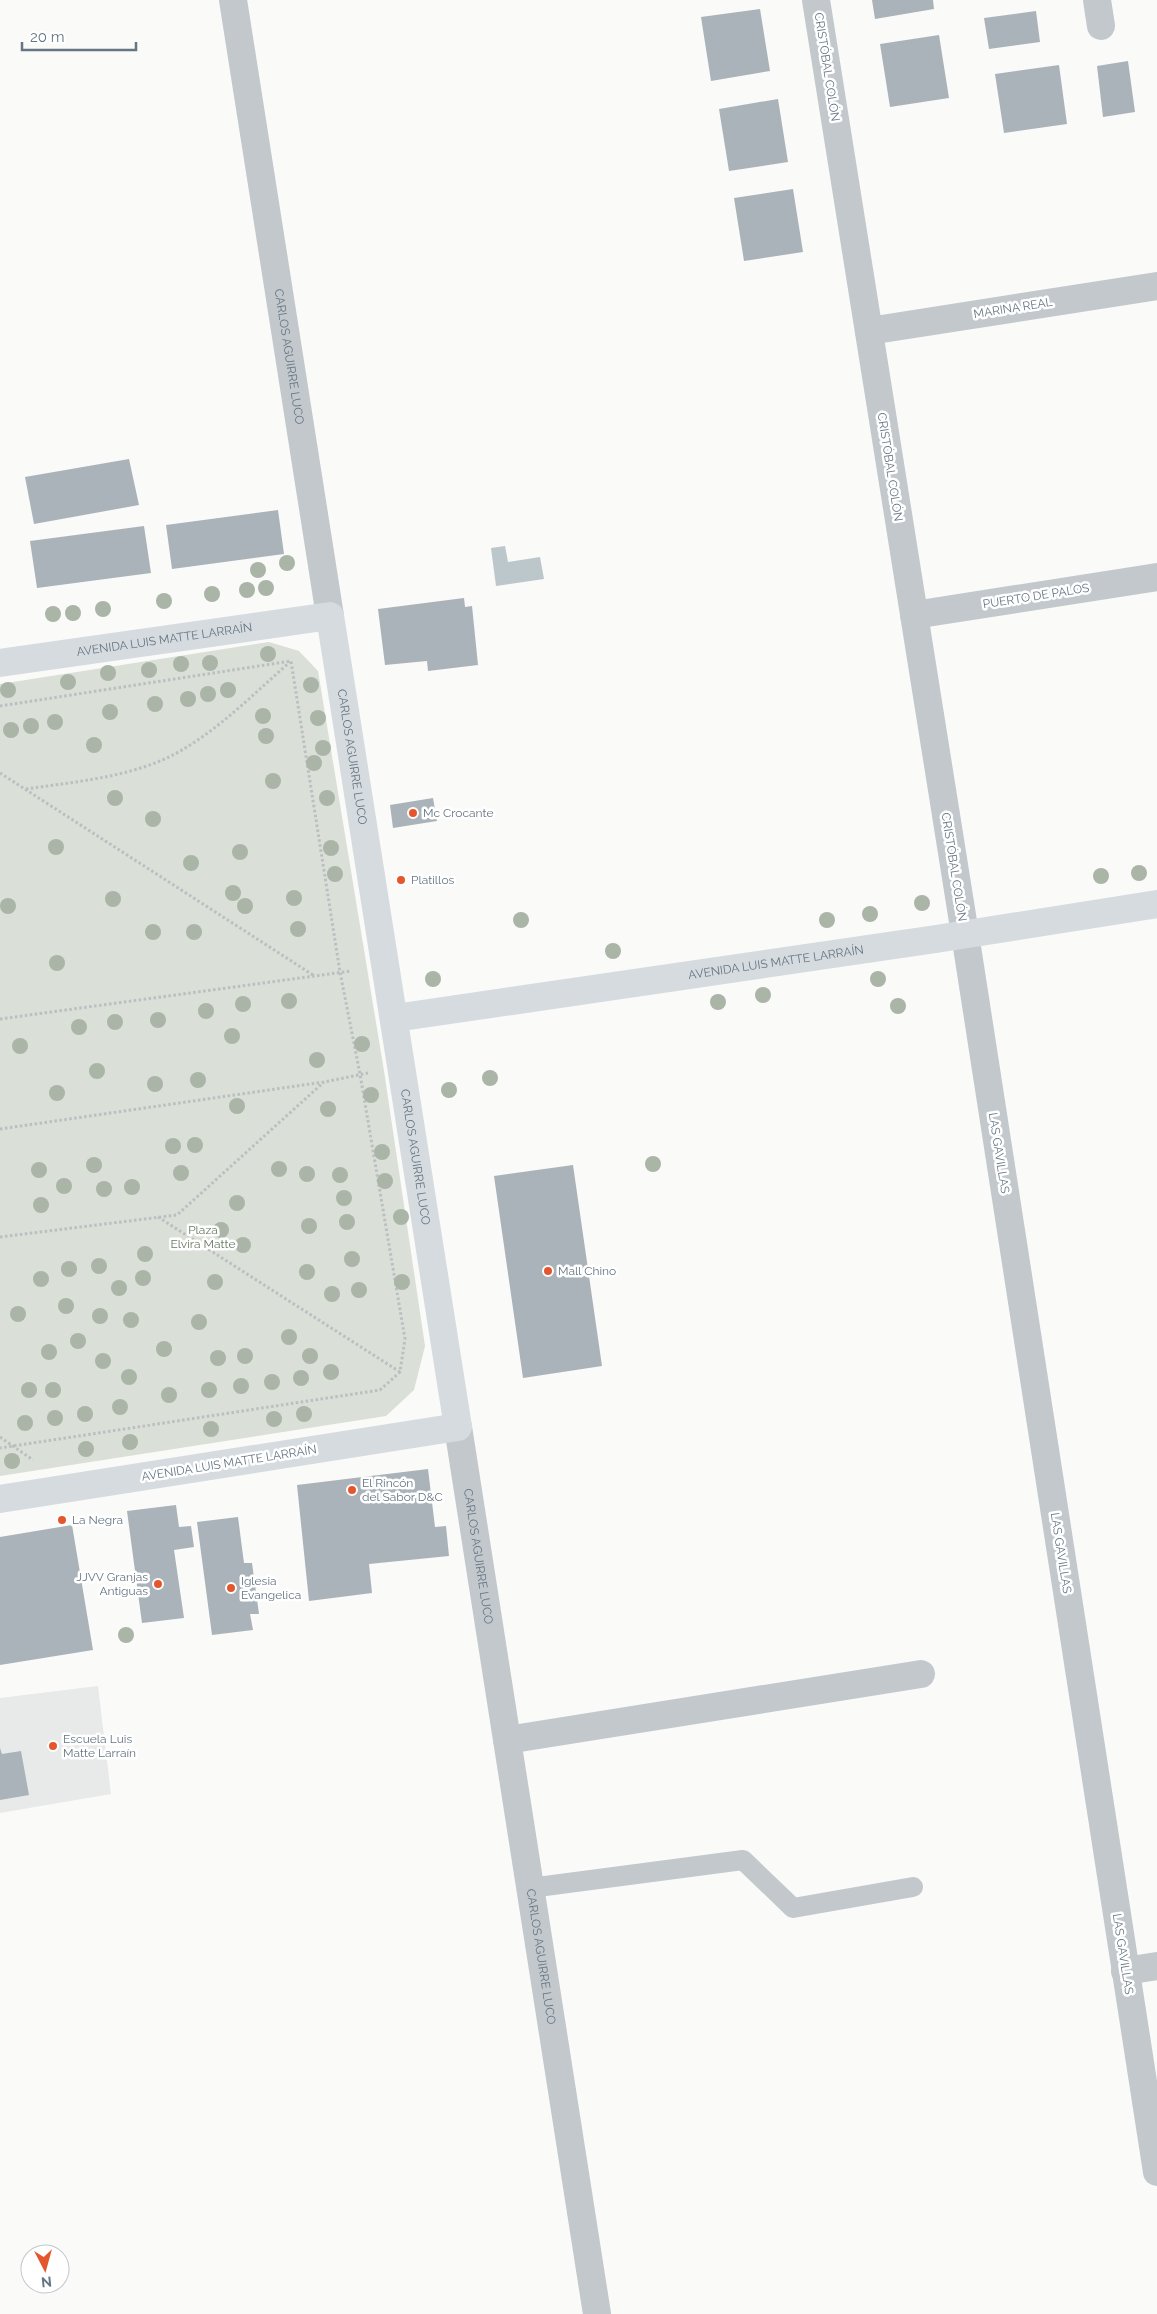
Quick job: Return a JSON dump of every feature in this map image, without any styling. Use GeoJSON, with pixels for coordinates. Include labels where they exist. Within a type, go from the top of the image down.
{"type":"FeatureCollection","features":[{"type":"Feature","properties":{"kind":"street","name":"CARLOS AGUIRRE LUCO"},"geometry":{"type":"LineString","coordinates":[[233,0],[317,617],[395,1018],[597,2314]]}},
{"type":"Feature","properties":{"kind":"street","name":"CRISTÓBAL COLÓN"},"geometry":{"type":"LineString","coordinates":[[816,0],[965,934]]}},
{"type":"Feature","properties":{"kind":"street","name":"MARINA REAL"},"geometry":{"type":"LineString","coordinates":[[869,331],[1157,286]]}},
{"type":"Feature","properties":{"kind":"street","name":"PUERTO DE PALOS"},"geometry":{"type":"LineString","coordinates":[[914,616],[1157,577]]}},
{"type":"Feature","properties":{"kind":"street","name":"AVENIDA LUIS MATTE LARRAÍN"},"geometry":{"type":"LineString","coordinates":[[0,663],[317,617]]}},
{"type":"Feature","properties":{"kind":"street","name":"AVENIDA LUIS MATTE LARRAÍN"},"geometry":{"type":"LineString","coordinates":[[395,1018],[1157,904]]}},
{"type":"Feature","properties":{"kind":"street","name":"LAS GAVILLAS"},"geometry":{"type":"LineString","coordinates":[[965,934],[1157,2172]]}},
{"type":"Feature","properties":{"kind":"street","name":"AVENIDA LUIS MATTE LARRAÍN"},"geometry":{"type":"LineString","coordinates":[[0,1498],[458,1428]]}},
{"type":"Feature","properties":{"kind":"street"},"geometry":{"type":"LineString","coordinates":[[507,1740],[921,1674]]}},
{"type":"Feature","properties":{"kind":"street"},"geometry":{"type":"LineString","coordinates":[[1125,1971],[1157,1966]]}},
{"type":"Feature","properties":{"kind":"lane"},"geometry":{"type":"LineString","coordinates":[[530,1888],[743,1860],[793,1908],[913,1887]]}},
{"type":"Feature","properties":{"kind":"path"},"geometry":{"type":"LineString","coordinates":[[26,789],[116,775],[166,758],[210,732],[291,660],[317,617]]}},
{"type":"Feature","properties":{"kind":"path"},"geometry":{"type":"LineString","coordinates":[[0,706],[291,660]]}},
{"type":"Feature","properties":{"kind":"path"},"geometry":{"type":"LineString","coordinates":[[0,1448],[380,1390],[400,1372],[405,1339],[360,1074],[340,972],[291,660]]}},
{"type":"Feature","properties":{"kind":"path"},"geometry":{"type":"LineString","coordinates":[[0,773],[314,976]]}},
{"type":"Feature","properties":{"kind":"path"},"geometry":{"type":"LineString","coordinates":[[0,1019],[386,967]]}},
{"type":"Feature","properties":{"kind":"path"},"geometry":{"type":"LineString","coordinates":[[0,1129],[402,1069]]}},
{"type":"Feature","properties":{"kind":"path"},"geometry":{"type":"LineString","coordinates":[[0,1237],[178,1215],[324,1082]]}},
{"type":"Feature","properties":{"kind":"path"},"geometry":{"type":"LineString","coordinates":[[157,1217],[400,1372]]}},
{"type":"Feature","properties":{"kind":"path"},"geometry":{"type":"LineString","coordinates":[[0,1437],[37,1463]]}},
{"type":"Feature","properties":{"kind":"shaded area"},"geometry":{"type":"Polygon","coordinates":[[[505,546],[508,562],[540,557],[544,579],[496,586],[491,548],[505,546]]]}},
{"type":"Feature","properties":{"kind":"shaded area","name":"Escuela Luis Matte Larraín"},"geometry":{"type":"Polygon","coordinates":[[[98,1686],[111,1794],[0,1813],[0,1698],[98,1686]]]}},
{"type":"Feature","properties":{"kind":"green space","name":"Plaza Elvira Matte"},"geometry":{"type":"Polygon","coordinates":[[[269,642],[299,651],[318,671],[384,1071],[425,1346],[414,1390],[386,1416],[0,1476],[0,684],[269,642]]]}},
{"type":"Feature","properties":{"kind":"building"},"geometry":{"type":"Polygon","coordinates":[[[872,0],[933,0],[934,9],[875,19],[872,0]]]}},
{"type":"Feature","properties":{"kind":"building"},"geometry":{"type":"Polygon","coordinates":[[[760,9],[770,71],[711,81],[701,17],[760,9]]]}},
{"type":"Feature","properties":{"kind":"building"},"geometry":{"type":"Polygon","coordinates":[[[1036,11],[1040,42],[989,49],[984,18],[1036,11]]]}},
{"type":"Feature","properties":{"kind":"building"},"geometry":{"type":"Polygon","coordinates":[[[939,35],[949,98],[890,107],[880,44],[939,35]]]}},
{"type":"Feature","properties":{"kind":"building"},"geometry":{"type":"Polygon","coordinates":[[[1128,61],[1135,112],[1103,117],[1097,66],[1128,61]]]}},
{"type":"Feature","properties":{"kind":"building"},"geometry":{"type":"Polygon","coordinates":[[[1059,65],[1067,124],[1004,133],[995,74],[1059,65]]]}},
{"type":"Feature","properties":{"kind":"building"},"geometry":{"type":"Polygon","coordinates":[[[778,99],[788,162],[729,171],[719,109],[778,99]]]}},
{"type":"Feature","properties":{"kind":"building"},"geometry":{"type":"Polygon","coordinates":[[[793,189],[803,252],[744,261],[734,198],[793,189]]]}},
{"type":"Feature","properties":{"kind":"building"},"geometry":{"type":"Polygon","coordinates":[[[129,459],[139,505],[34,524],[25,477],[129,459]]]}},
{"type":"Feature","properties":{"kind":"building"},"geometry":{"type":"Polygon","coordinates":[[[278,510],[284,554],[172,569],[166,525],[278,510]]]}},
{"type":"Feature","properties":{"kind":"building"},"geometry":{"type":"Polygon","coordinates":[[[144,526],[151,573],[37,588],[30,541],[144,526]]]}},
{"type":"Feature","properties":{"kind":"building"},"geometry":{"type":"Polygon","coordinates":[[[464,598],[465,607],[472,606],[478,665],[428,671],[427,661],[385,665],[378,609],[464,598]]]}},
{"type":"Feature","properties":{"kind":"building","name":"Mc Crocante"},"geometry":{"type":"Polygon","coordinates":[[[433,798],[437,821],[393,828],[390,805],[433,798]]]}},
{"type":"Feature","properties":{"kind":"building","name":"Mall Chino"},"geometry":{"type":"Polygon","coordinates":[[[573,1165],[602,1366],[523,1378],[494,1176],[573,1165]]]}},
{"type":"Feature","properties":{"kind":"building"},"geometry":{"type":"Polygon","coordinates":[[[428,1469],[435,1527],[446,1526],[449,1556],[369,1564],[372,1593],[309,1601],[297,1485],[428,1469]]]}},
{"type":"Feature","properties":{"kind":"building","name":"JJVV Granjas Antiguas"},"geometry":{"type":"Polygon","coordinates":[[[176,1505],[179,1527],[191,1526],[194,1547],[174,1550],[184,1618],[142,1623],[127,1511],[176,1505]]]}},
{"type":"Feature","properties":{"kind":"building","name":"Iglesia Evangelica"},"geometry":{"type":"Polygon","coordinates":[[[238,1517],[244,1563],[252,1563],[259,1614],[250,1614],[253,1630],[212,1635],[197,1522],[238,1517]]]}},
{"type":"Feature","properties":{"kind":"building"},"geometry":{"type":"Polygon","coordinates":[[[72,1525],[93,1650],[0,1665],[0,1537],[72,1525]]]}},
{"type":"Feature","properties":{"kind":"building"},"geometry":{"type":"Polygon","coordinates":[[[0,1748],[2,1754],[21,1751],[29,1795],[0,1800],[0,1748]]]}},
{"type":"Feature","properties":{"kind":"place","name":"Mc Crocante"},"geometry":{"type":"Point","coordinates":[413,813]}},
{"type":"Feature","properties":{"kind":"place","name":"Platillos"},"geometry":{"type":"Point","coordinates":[401,880]}},
{"type":"Feature","properties":{"kind":"place","name":"Mall Chino"},"geometry":{"type":"Point","coordinates":[548,1271]}},
{"type":"Feature","properties":{"kind":"place","name":"El Rincón del Sabor D&C"},"geometry":{"type":"Point","coordinates":[352,1490]}},
{"type":"Feature","properties":{"kind":"place","name":"La Negra"},"geometry":{"type":"Point","coordinates":[62,1520]}},
{"type":"Feature","properties":{"kind":"place","name":"JJVV Granjas Antiguas"},"geometry":{"type":"Point","coordinates":[158,1584]}},
{"type":"Feature","properties":{"kind":"place","name":"Iglesia Evangelica"},"geometry":{"type":"Point","coordinates":[231,1588]}},
{"type":"Feature","properties":{"kind":"place","name":"Escuela Luis Matte Larraín"},"geometry":{"type":"Point","coordinates":[53,1746]}}]}
